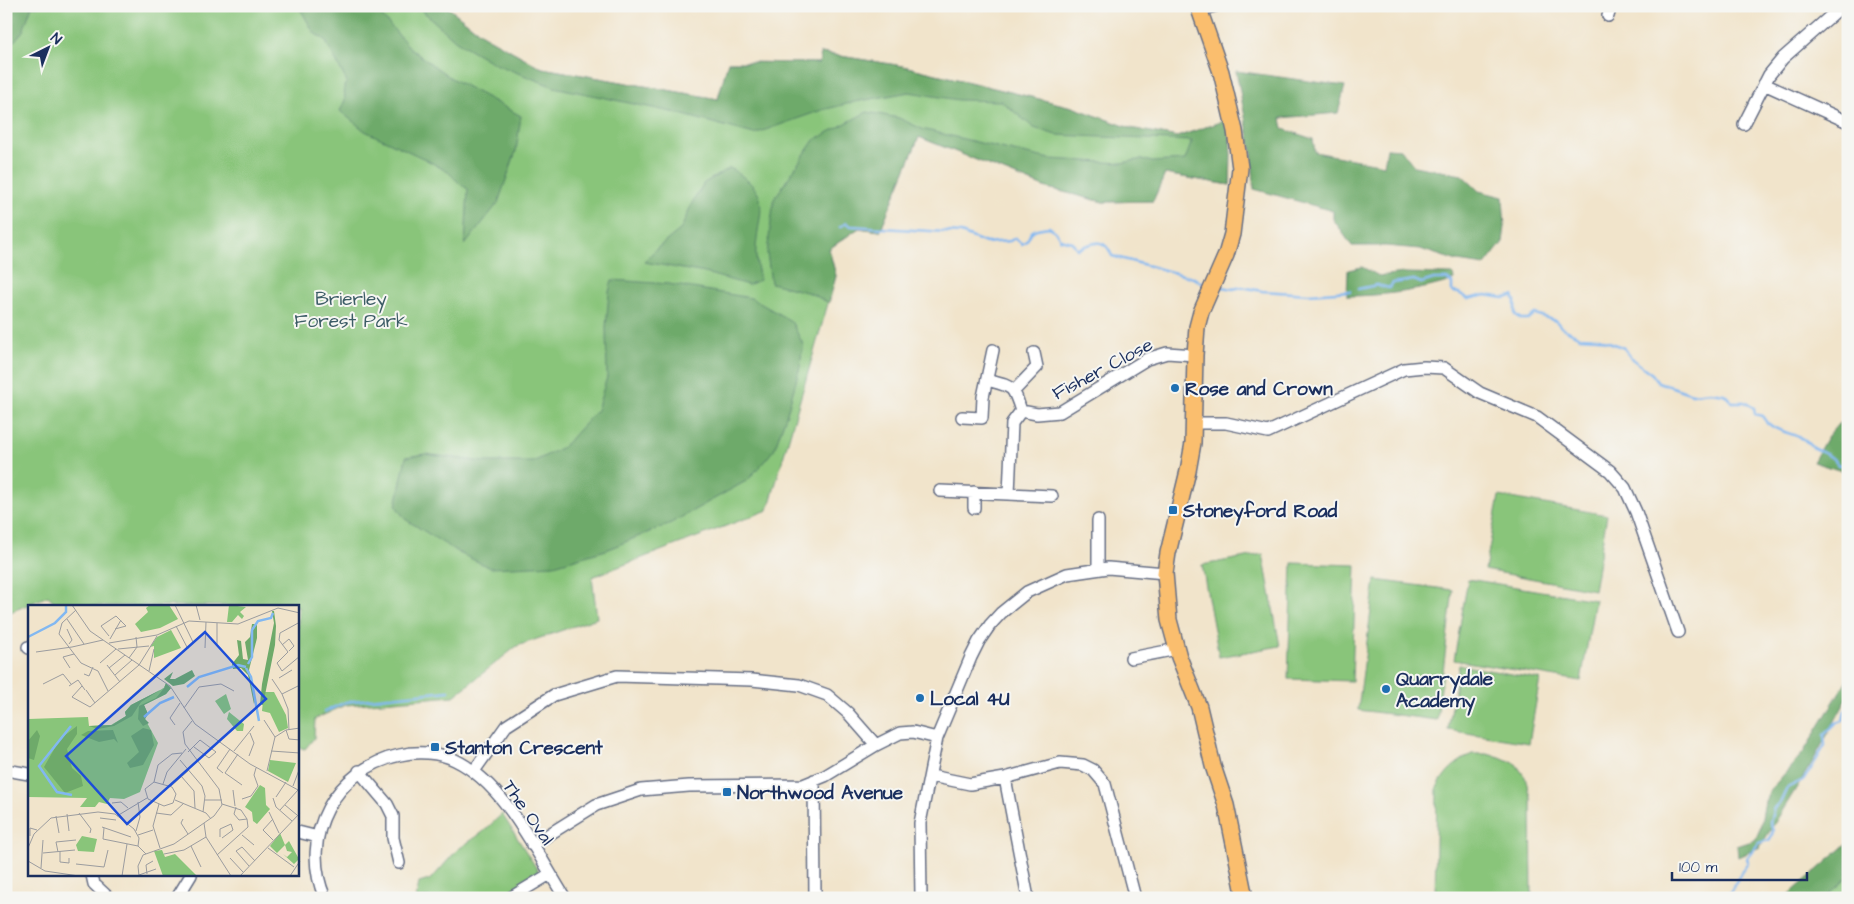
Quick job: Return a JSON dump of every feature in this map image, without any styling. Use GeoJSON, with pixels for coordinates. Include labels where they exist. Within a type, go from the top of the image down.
{"type":"FeatureCollection","features":[{"type":"Feature","properties":{"kind":"main road"},"geometry":{"type":"LineString","coordinates":[[1199,8],[1221,72],[1235,131],[1240,168],[1232,234],[1226,255],[1209,292],[1198,327],[1195,355],[1194,424],[1188,472],[1168,553],[1165,573],[1168,620],[1199,707],[1213,766],[1226,805],[1245,898]]}},
{"type":"Feature","properties":{"kind":"street"},"geometry":{"type":"LineString","coordinates":[[1199,8],[1215,6]]}},
{"type":"Feature","properties":{"kind":"street"},"geometry":{"type":"LineString","coordinates":[[1744,124],[1769,75],[1783,58],[1842,6]]}},
{"type":"Feature","properties":{"kind":"street"},"geometry":{"type":"LineString","coordinates":[[1764,84],[1848,122]]}},
{"type":"Feature","properties":{"kind":"street"},"geometry":{"type":"LineString","coordinates":[[962,417],[982,418],[983,397],[993,350]]}},
{"type":"Feature","properties":{"kind":"street"},"geometry":{"type":"LineString","coordinates":[[1014,391],[1037,367],[1034,353]]}},
{"type":"Feature","properties":{"kind":"street","name":"Fisher Close"},"geometry":{"type":"LineString","coordinates":[[1021,411],[1037,414],[1060,412],[1147,359],[1167,353],[1195,355]]}},
{"type":"Feature","properties":{"kind":"street"},"geometry":{"type":"LineString","coordinates":[[1194,424],[1226,423],[1268,432],[1404,369],[1444,368],[1480,393],[1537,417],[1610,471],[1625,488],[1636,512],[1678,632]]}},
{"type":"Feature","properties":{"kind":"street"},"geometry":{"type":"LineString","coordinates":[[987,380],[1009,386],[1014,391],[1021,411],[1012,424],[1009,494]]}},
{"type":"Feature","properties":{"kind":"street"},"geometry":{"type":"LineString","coordinates":[[940,491],[1052,496]]}},
{"type":"Feature","properties":{"kind":"street"},"geometry":{"type":"LineString","coordinates":[[974,492],[974,508]]}},
{"type":"Feature","properties":{"kind":"street"},"geometry":{"type":"LineString","coordinates":[[1098,520],[1098,569]]}},
{"type":"Feature","properties":{"kind":"street"},"geometry":{"type":"LineString","coordinates":[[921,898],[920,823],[931,776],[937,738],[979,641],[1002,613],[1027,592],[1067,574],[1108,568],[1165,573]]}},
{"type":"Feature","properties":{"kind":"street"},"geometry":{"type":"LineString","coordinates":[[1130,658],[1177,649]]}},
{"type":"Feature","properties":{"kind":"street"},"geometry":{"type":"LineString","coordinates":[[474,771],[506,726],[554,695],[617,676],[752,680],[799,685],[827,695],[848,713],[876,745]]}},
{"type":"Feature","properties":{"kind":"street"},"geometry":{"type":"LineString","coordinates":[[532,845],[596,805],[641,790],[689,786],[803,784],[825,776],[876,745],[900,733],[913,732],[937,738]]}},
{"type":"Feature","properties":{"kind":"street","name":"The Oval"},"geometry":{"type":"LineString","coordinates":[[325,898],[317,871],[318,837],[330,804],[343,786],[360,771],[391,756],[425,752],[454,759],[474,771],[490,786],[504,801],[565,898]]}},
{"type":"Feature","properties":{"kind":"street"},"geometry":{"type":"LineString","coordinates":[[931,776],[970,784],[1005,778],[1060,763],[1082,765],[1093,770],[1105,784],[1134,898]]}},
{"type":"Feature","properties":{"kind":"street"},"geometry":{"type":"LineString","coordinates":[[6,770],[28,774]]}},
{"type":"Feature","properties":{"kind":"street"},"geometry":{"type":"LineString","coordinates":[[360,771],[387,804],[393,816],[393,838],[399,864]]}},
{"type":"Feature","properties":{"kind":"street"},"geometry":{"type":"LineString","coordinates":[[1005,778],[1028,898]]}},
{"type":"Feature","properties":{"kind":"street"},"geometry":{"type":"LineString","coordinates":[[814,780],[815,898]]}},
{"type":"Feature","properties":{"kind":"street"},"geometry":{"type":"LineString","coordinates":[[299,832],[318,837]]}},
{"type":"Feature","properties":{"kind":"street"},"geometry":{"type":"LineString","coordinates":[[510,898],[550,874]]}},
{"type":"Feature","properties":{"kind":"street"},"geometry":{"type":"LineString","coordinates":[[92,876],[94,884],[108,898]]}},
{"type":"Feature","properties":{"kind":"street"},"geometry":{"type":"LineString","coordinates":[[180,897],[190,876]]}},
{"type":"Feature","properties":{"kind":"green space","name":"Brierley Forest Park"},"geometry":{"type":"Polygon","coordinates":[[[6,6],[446,6],[483,35],[542,68],[718,99],[728,62],[819,63],[821,53],[903,66],[1072,107],[1130,128],[1177,137],[1229,119],[1230,185],[1165,174],[1153,201],[1103,202],[1044,187],[919,137],[880,231],[859,228],[829,249],[836,276],[768,510],[592,577],[597,618],[517,646],[454,696],[345,705],[315,719],[314,738],[305,749],[299,747],[299,605],[58,605],[48,596],[6,614],[6,6]]]}},
{"type":"Feature","properties":{"kind":"green space"},"geometry":{"type":"Polygon","coordinates":[[[6,6],[32,6],[23,31],[6,51],[6,6]]]}},
{"type":"Feature","properties":{"kind":"green space"},"geometry":{"type":"Polygon","coordinates":[[[296,6],[373,6],[412,50],[451,78],[521,116],[516,151],[498,203],[465,245],[468,189],[448,172],[365,131],[340,111],[345,100],[344,86],[347,82],[325,40],[314,33],[302,12],[296,6]]]}},
{"type":"Feature","properties":{"kind":"green space"},"geometry":{"type":"Polygon","coordinates":[[[417,6],[446,6],[483,35],[542,68],[718,99],[728,62],[819,63],[821,53],[903,66],[1072,107],[1130,128],[1177,137],[1229,119],[1230,185],[1165,174],[1153,201],[1103,202],[1044,187],[919,137],[880,231],[859,228],[829,249],[836,276],[829,303],[810,293],[771,283],[767,253],[774,199],[814,140],[867,112],[899,118],[922,129],[1050,159],[1122,163],[1142,159],[1152,162],[1185,160],[1192,141],[1056,135],[1034,128],[1001,101],[958,100],[909,92],[822,110],[754,134],[676,113],[554,87],[495,64],[456,41],[417,6]]]}},
{"type":"Feature","properties":{"kind":"green space"},"geometry":{"type":"Polygon","coordinates":[[[1236,71],[1345,86],[1338,113],[1281,118],[1283,129],[1313,139],[1315,152],[1384,165],[1387,148],[1401,149],[1414,166],[1462,175],[1479,191],[1503,197],[1505,227],[1503,242],[1485,265],[1457,261],[1420,249],[1352,246],[1333,219],[1333,211],[1254,189],[1252,153],[1236,71]]]}},
{"type":"Feature","properties":{"kind":"green space"},"geometry":{"type":"Polygon","coordinates":[[[730,168],[753,186],[761,203],[756,252],[760,280],[748,285],[705,273],[644,262],[655,250],[681,229],[692,203],[704,183],[730,168]]]}},
{"type":"Feature","properties":{"kind":"green space"},"geometry":{"type":"Polygon","coordinates":[[[1362,267],[1379,276],[1404,273],[1453,274],[1454,280],[1401,292],[1347,296],[1348,270],[1362,267]]]}},
{"type":"Feature","properties":{"kind":"green space"},"geometry":{"type":"Polygon","coordinates":[[[612,280],[669,284],[751,298],[791,321],[803,344],[800,367],[774,450],[748,480],[671,523],[606,550],[554,565],[491,568],[459,553],[405,519],[396,506],[406,457],[425,454],[484,462],[533,462],[563,447],[597,410],[607,377],[606,327],[612,280]]]}},
{"type":"Feature","properties":{"kind":"green space"},"geometry":{"type":"Polygon","coordinates":[[[1839,423],[1848,423],[1848,473],[1813,462],[1827,437],[1839,423]]]}},
{"type":"Feature","properties":{"kind":"green space"},"geometry":{"type":"Polygon","coordinates":[[[1499,496],[1607,515],[1594,590],[1485,570],[1499,496]]]}},
{"type":"Feature","properties":{"kind":"green space"},"geometry":{"type":"Polygon","coordinates":[[[1263,554],[1280,646],[1219,657],[1202,565],[1263,554]]]}},
{"type":"Feature","properties":{"kind":"green space"},"geometry":{"type":"Polygon","coordinates":[[[1292,563],[1356,565],[1352,681],[1288,679],[1292,563]]]}},
{"type":"Feature","properties":{"kind":"green space"},"geometry":{"type":"Polygon","coordinates":[[[1468,579],[1595,600],[1581,681],[1454,660],[1468,579]]]}},
{"type":"Feature","properties":{"kind":"green space"},"geometry":{"type":"Polygon","coordinates":[[[1375,580],[1453,590],[1437,720],[1358,710],[1375,580]]]}},
{"type":"Feature","properties":{"kind":"green space"},"geometry":{"type":"Polygon","coordinates":[[[1459,665],[1540,679],[1529,743],[1448,730],[1459,665]]]}},
{"type":"Feature","properties":{"kind":"green space"},"geometry":{"type":"Polygon","coordinates":[[[1848,678],[1848,697],[1813,761],[1760,847],[1738,857],[1737,846],[1755,840],[1760,829],[1765,801],[1771,789],[1803,753],[1848,678]]]}},
{"type":"Feature","properties":{"kind":"green space"},"geometry":{"type":"Polygon","coordinates":[[[1472,754],[1500,757],[1516,764],[1525,777],[1531,797],[1532,898],[1435,898],[1437,787],[1452,768],[1472,754]]]}},
{"type":"Feature","properties":{"kind":"green space"},"geometry":{"type":"Polygon","coordinates":[[[502,814],[539,872],[539,875],[502,898],[416,898],[419,883],[429,880],[457,850],[483,832],[502,814]]]}},
{"type":"Feature","properties":{"kind":"green space"},"geometry":{"type":"Polygon","coordinates":[[[1848,843],[1848,877],[1825,898],[1785,898],[1848,843]]]}},
{"type":"Feature","properties":{"kind":"green space"},"geometry":{"type":"Polygon","coordinates":[[[1848,877],[1848,898],[1825,898],[1848,877]]]}},
{"type":"Feature","properties":{"kind":"waterway"},"geometry":{"type":"LineString","coordinates":[[840,227],[846,223],[851,226],[961,233],[986,243],[1010,241],[1015,238],[1022,244],[1035,230],[1049,227],[1056,232],[1060,239],[1072,242],[1077,249],[1093,243],[1101,243],[1109,249],[1112,256],[1194,278],[1207,284]]}},
{"type":"Feature","properties":{"kind":"waterway"},"geometry":{"type":"LineString","coordinates":[[1358,289],[1377,285],[1389,288],[1393,283],[1414,280],[1421,283],[1434,279],[1447,279],[1452,283],[1452,292],[1459,293],[1468,299],[1486,295],[1504,298],[1513,296],[1515,315],[1521,319],[1528,319],[1535,314],[1556,321],[1562,328],[1580,337],[1599,338],[1624,348],[1632,359],[1652,374],[1658,382],[1692,394],[1711,392],[1724,394],[1732,402],[1744,402],[1754,408],[1755,414],[1762,416],[1775,428],[1803,439],[1811,446],[1833,458],[1838,465],[1848,464]]}},
{"type":"Feature","properties":{"kind":"waterway"},"geometry":{"type":"LineString","coordinates":[[1217,286],[1233,289],[1242,287],[1262,291],[1309,294],[1350,291]]}},
{"type":"Feature","properties":{"kind":"waterway"},"geometry":{"type":"LineString","coordinates":[[324,712],[346,702],[449,691]]}},
{"type":"Feature","properties":{"kind":"waterway"},"geometry":{"type":"LineString","coordinates":[[1727,898],[1748,863],[1747,858],[1759,843],[1769,840],[1771,837],[1773,831],[1770,822],[1774,808],[1781,801],[1787,788],[1803,780],[1809,772],[1825,745],[1824,735],[1836,723],[1843,721],[1845,711],[1848,709]]}},
{"type":"Feature","properties":{"kind":"place","name":"Rose and Crown"},"geometry":{"type":"Point","coordinates":[1175,388]}},
{"type":"Feature","properties":{"kind":"place","name":"Stoneyford Road"},"geometry":{"type":"Point","coordinates":[1173,510]}},
{"type":"Feature","properties":{"kind":"place","name":"Quarrydale Academy"},"geometry":{"type":"Point","coordinates":[1386,689]}},
{"type":"Feature","properties":{"kind":"place","name":"Local 4U"},"geometry":{"type":"Point","coordinates":[920,698]}},
{"type":"Feature","properties":{"kind":"place","name":"Stanton Crescent"},"geometry":{"type":"Point","coordinates":[435,747]}},
{"type":"Feature","properties":{"kind":"place","name":"Northwood Avenue"},"geometry":{"type":"Point","coordinates":[727,792]}}]}
